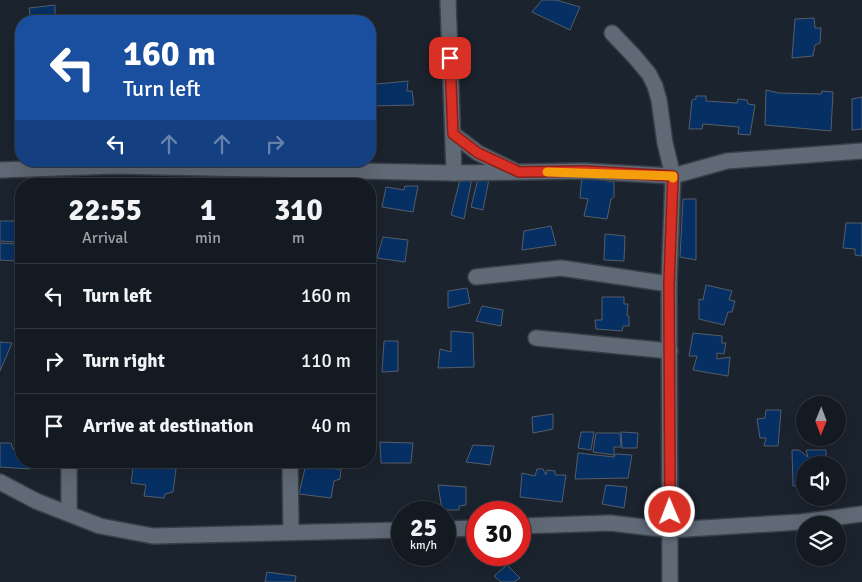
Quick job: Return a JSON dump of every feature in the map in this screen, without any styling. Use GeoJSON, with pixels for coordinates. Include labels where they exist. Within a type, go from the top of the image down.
{"type":"FeatureCollection","features":[{"type":"Feature","properties":{"kind":"street"},"geometry":{"type":"LineString","coordinates":[[448,0],[454,173]]}},
{"type":"Feature","properties":{"kind":"street"},"geometry":{"type":"LineString","coordinates":[[612,33],[649,74],[655,86],[660,100],[665,143],[673,176],[669,284],[670,582]]}},
{"type":"Feature","properties":{"kind":"street"},"geometry":{"type":"LineString","coordinates":[[453,134],[478,153],[519,172]]}},
{"type":"Feature","properties":{"kind":"street"},"geometry":{"type":"LineString","coordinates":[[163,167],[454,173],[584,171],[673,176],[727,161],[862,151]]}},
{"type":"Feature","properties":{"kind":"street"},"geometry":{"type":"LineString","coordinates":[[0,170],[59,176],[109,167]]}},
{"type":"Feature","properties":{"kind":"street"},"geometry":{"type":"LineString","coordinates":[[476,277],[561,268],[669,284]]}},
{"type":"Feature","properties":{"kind":"street"},"geometry":{"type":"LineString","coordinates":[[536,338],[670,351]]}},
{"type":"Feature","properties":{"kind":"street"},"geometry":{"type":"LineString","coordinates":[[68,514],[69,468]]}},
{"type":"Feature","properties":{"kind":"street"},"geometry":{"type":"LineString","coordinates":[[290,468],[291,532]]}},
{"type":"Feature","properties":{"kind":"street"},"geometry":{"type":"LineString","coordinates":[[0,482],[36,501],[100,526],[153,536],[391,530]]}},
{"type":"Feature","properties":{"kind":"street"},"geometry":{"type":"LineString","coordinates":[[531,526],[610,523],[670,530],[782,523],[862,514]]}},
{"type":"Feature","properties":{"kind":"building"},"geometry":{"type":"Polygon","coordinates":[[[542,0],[556,0],[580,7],[570,30],[532,12],[542,0]]]}},
{"type":"Feature","properties":{"kind":"building"},"geometry":{"type":"Polygon","coordinates":[[[55,5],[55,15],[30,15],[29,8],[55,5]]]}},
{"type":"Feature","properties":{"kind":"building"},"geometry":{"type":"Polygon","coordinates":[[[814,18],[815,28],[821,28],[820,43],[815,45],[813,56],[792,58],[795,19],[814,18]]]}},
{"type":"Feature","properties":{"kind":"building"},"geometry":{"type":"Polygon","coordinates":[[[376,80],[377,84],[408,81],[407,91],[412,91],[414,105],[376,106],[376,80]]]}},
{"type":"Feature","properties":{"kind":"building"},"geometry":{"type":"Polygon","coordinates":[[[766,90],[779,93],[821,94],[822,91],[833,92],[831,131],[765,125],[766,90]]]}},
{"type":"Feature","properties":{"kind":"building"},"geometry":{"type":"Polygon","coordinates":[[[696,96],[706,96],[706,101],[737,103],[738,99],[747,100],[748,104],[755,105],[750,135],[738,134],[739,127],[703,124],[702,129],[689,129],[692,100],[696,99],[696,96]]]}},
{"type":"Feature","properties":{"kind":"building"},"geometry":{"type":"Polygon","coordinates":[[[862,97],[862,129],[852,130],[852,99],[862,97]]]}},
{"type":"Feature","properties":{"kind":"building"},"geometry":{"type":"Polygon","coordinates":[[[582,175],[606,177],[606,181],[614,182],[614,197],[611,199],[607,219],[584,216],[588,199],[580,198],[582,175]]]}},
{"type":"Feature","properties":{"kind":"building"},"geometry":{"type":"Polygon","coordinates":[[[461,176],[472,178],[464,219],[451,215],[461,176]]]}},
{"type":"Feature","properties":{"kind":"building"},"geometry":{"type":"Polygon","coordinates":[[[478,179],[489,179],[483,210],[471,207],[478,179]]]}},
{"type":"Feature","properties":{"kind":"building"},"geometry":{"type":"Polygon","coordinates":[[[405,186],[418,186],[413,212],[382,207],[386,187],[404,190],[405,186]]]}},
{"type":"Feature","properties":{"kind":"building"},"geometry":{"type":"Polygon","coordinates":[[[683,199],[696,199],[696,260],[680,257],[683,199]]]}},
{"type":"Feature","properties":{"kind":"building"},"geometry":{"type":"Polygon","coordinates":[[[0,221],[15,221],[15,242],[0,241],[0,221]]]}},
{"type":"Feature","properties":{"kind":"building"},"geometry":{"type":"Polygon","coordinates":[[[846,223],[862,223],[862,256],[855,255],[855,249],[843,248],[846,223]]]}},
{"type":"Feature","properties":{"kind":"building"},"geometry":{"type":"Polygon","coordinates":[[[551,226],[556,245],[522,250],[524,231],[551,226]]]}},
{"type":"Feature","properties":{"kind":"building"},"geometry":{"type":"Polygon","coordinates":[[[605,234],[625,236],[624,261],[604,260],[605,234]]]}},
{"type":"Feature","properties":{"kind":"building"},"geometry":{"type":"Polygon","coordinates":[[[383,237],[408,240],[405,262],[377,258],[383,237]]]}},
{"type":"Feature","properties":{"kind":"building"},"geometry":{"type":"Polygon","coordinates":[[[0,243],[15,244],[15,261],[0,260],[0,243]]]}},
{"type":"Feature","properties":{"kind":"building"},"geometry":{"type":"Polygon","coordinates":[[[706,285],[732,291],[729,300],[735,301],[732,312],[728,312],[724,325],[699,319],[699,299],[703,300],[706,285]]]}},
{"type":"Feature","properties":{"kind":"building"},"geometry":{"type":"Polygon","coordinates":[[[467,288],[470,303],[448,308],[448,291],[467,288]]]}},
{"type":"Feature","properties":{"kind":"building"},"geometry":{"type":"Polygon","coordinates":[[[602,297],[624,297],[624,304],[628,304],[629,326],[623,326],[622,331],[596,329],[595,320],[602,320],[602,297]]]}},
{"type":"Feature","properties":{"kind":"building"},"geometry":{"type":"Polygon","coordinates":[[[482,306],[503,310],[501,326],[476,321],[482,306]]]}},
{"type":"Feature","properties":{"kind":"building"},"geometry":{"type":"Polygon","coordinates":[[[451,331],[473,333],[474,367],[438,368],[440,349],[451,352],[451,331]]]}},
{"type":"Feature","properties":{"kind":"building"},"geometry":{"type":"Polygon","coordinates":[[[693,333],[722,336],[722,343],[726,343],[724,354],[717,353],[717,359],[730,357],[728,376],[693,370],[697,356],[689,356],[693,333]]]}},
{"type":"Feature","properties":{"kind":"building"},"geometry":{"type":"Polygon","coordinates":[[[384,341],[398,341],[398,371],[382,372],[384,341]]]}},
{"type":"Feature","properties":{"kind":"building"},"geometry":{"type":"Polygon","coordinates":[[[0,342],[12,343],[0,371],[0,342]]]}},
{"type":"Feature","properties":{"kind":"building"},"geometry":{"type":"Polygon","coordinates":[[[766,410],[781,410],[778,446],[764,446],[766,438],[760,438],[757,419],[765,418],[766,410]]]}},
{"type":"Feature","properties":{"kind":"building"},"geometry":{"type":"Polygon","coordinates":[[[553,414],[553,429],[533,433],[532,417],[553,414]]]}},
{"type":"Feature","properties":{"kind":"building"},"geometry":{"type":"Polygon","coordinates":[[[581,432],[594,432],[591,450],[578,448],[581,432]]]}},
{"type":"Feature","properties":{"kind":"building"},"geometry":{"type":"Polygon","coordinates":[[[621,432],[638,433],[637,448],[622,448],[621,432]]]}},
{"type":"Feature","properties":{"kind":"building"},"geometry":{"type":"Polygon","coordinates":[[[596,433],[620,433],[621,447],[614,447],[614,455],[593,452],[596,433]]]}},
{"type":"Feature","properties":{"kind":"building"},"geometry":{"type":"Polygon","coordinates":[[[380,442],[413,443],[411,463],[381,463],[380,442]]]}},
{"type":"Feature","properties":{"kind":"building"},"geometry":{"type":"Polygon","coordinates":[[[0,443],[11,443],[13,449],[15,449],[15,468],[0,467],[0,443]]]}},
{"type":"Feature","properties":{"kind":"building"},"geometry":{"type":"Polygon","coordinates":[[[473,445],[494,446],[490,465],[466,462],[473,445]]]}},
{"type":"Feature","properties":{"kind":"building"},"geometry":{"type":"Polygon","coordinates":[[[792,450],[799,450],[807,456],[796,456],[796,486],[793,486],[792,450]]]}},
{"type":"Feature","properties":{"kind":"building"},"geometry":{"type":"Polygon","coordinates":[[[806,450],[826,450],[826,456],[808,456],[806,450]]]}},
{"type":"Feature","properties":{"kind":"building"},"geometry":{"type":"Polygon","coordinates":[[[578,453],[614,457],[615,454],[632,455],[628,478],[575,479],[578,453]]]}},
{"type":"Feature","properties":{"kind":"building"},"geometry":{"type":"Polygon","coordinates":[[[133,468],[176,469],[173,492],[165,494],[164,498],[144,496],[146,485],[131,483],[133,468]]]}},
{"type":"Feature","properties":{"kind":"building"},"geometry":{"type":"Polygon","coordinates":[[[305,468],[341,469],[340,479],[334,481],[331,498],[299,494],[305,468]]]}},
{"type":"Feature","properties":{"kind":"building"},"geometry":{"type":"Polygon","coordinates":[[[537,469],[543,469],[546,475],[547,470],[555,471],[555,475],[566,475],[562,502],[520,497],[522,473],[535,476],[537,469]]]}},
{"type":"Feature","properties":{"kind":"building"},"geometry":{"type":"Polygon","coordinates":[[[438,485],[466,487],[466,505],[459,506],[459,510],[456,510],[456,501],[441,501],[438,485]]]}},
{"type":"Feature","properties":{"kind":"building"},"geometry":{"type":"Polygon","coordinates":[[[606,485],[627,487],[624,508],[602,504],[606,485]]]}},
{"type":"Feature","properties":{"kind":"building"},"geometry":{"type":"Polygon","coordinates":[[[508,566],[520,578],[514,582],[501,582],[494,576],[508,566]]]}},
{"type":"Feature","properties":{"kind":"building"},"geometry":{"type":"Polygon","coordinates":[[[267,572],[296,576],[295,582],[265,582],[267,572]]]}},
{"type":"Feature","properties":{"kind":"slow traffic"},"geometry":{"type":"LineString","coordinates":[[547,172],[584,171],[673,176],[673,178]]}},
{"type":"Feature","properties":{"kind":"route"},"geometry":{"type":"LineString","coordinates":[[450,58],[453,134],[461,142],[478,153],[519,172],[584,171],[673,176],[669,284],[670,512]]}}]}
